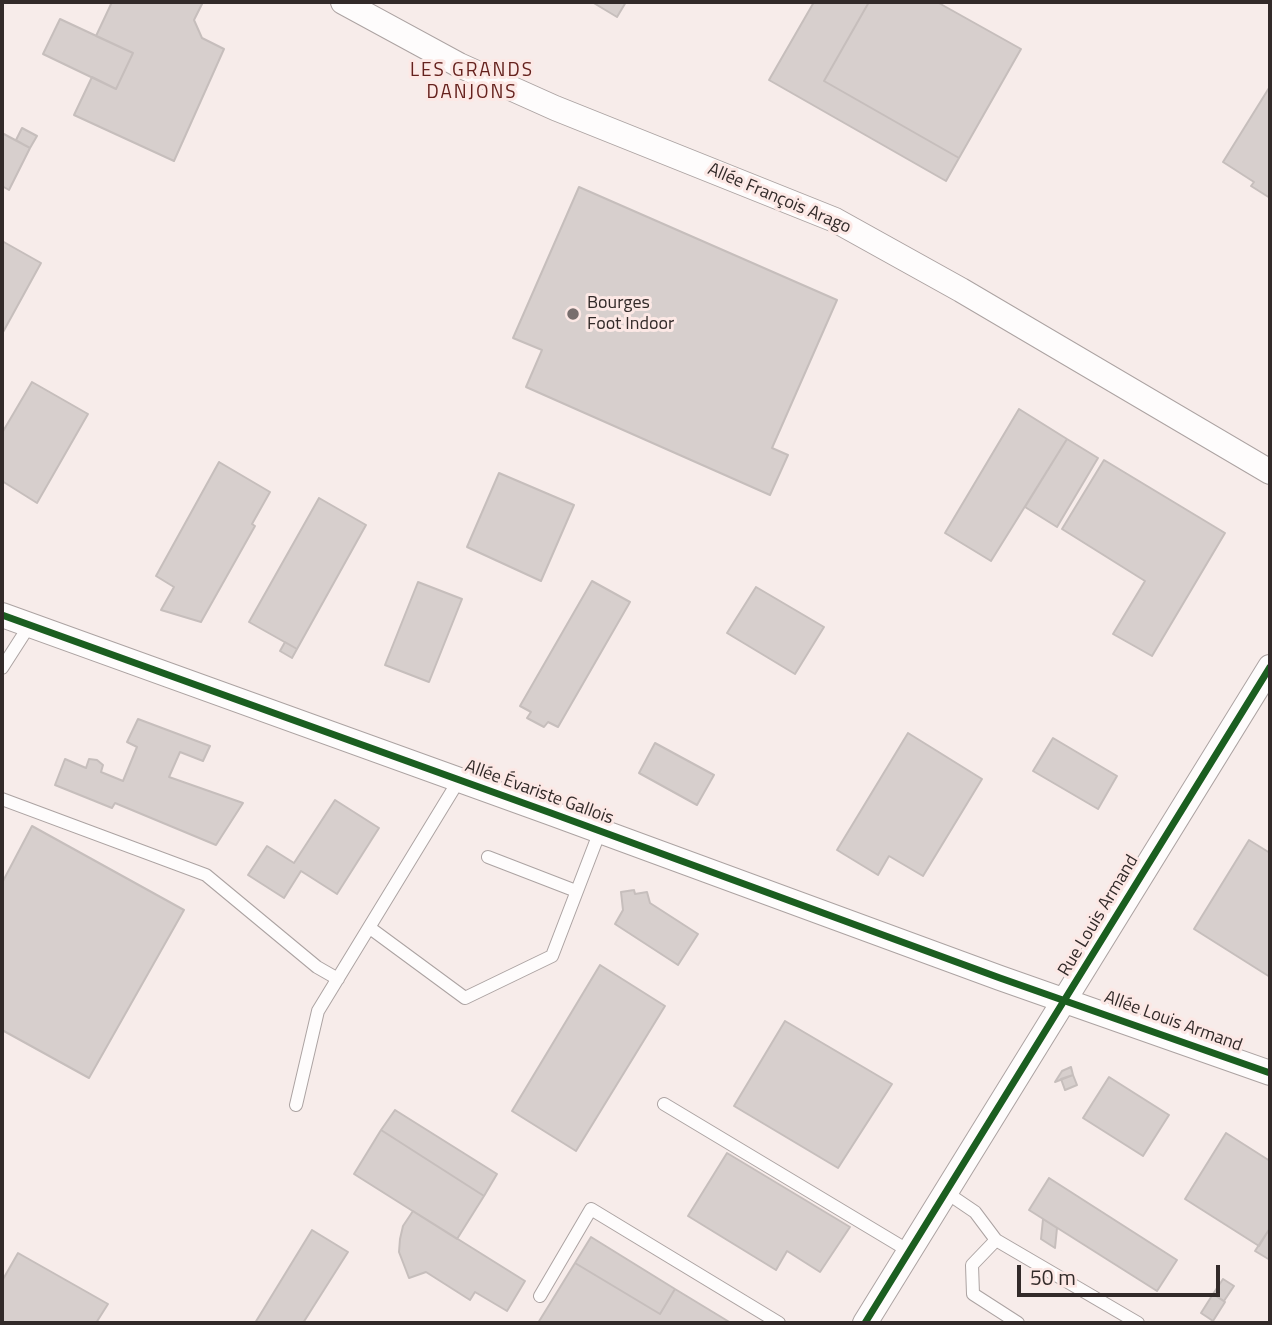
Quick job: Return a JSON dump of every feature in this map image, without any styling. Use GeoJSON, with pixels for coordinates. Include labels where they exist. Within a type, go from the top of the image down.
{"type":"FeatureCollection","features":[{"type":"Feature","properties":{"kind":"street","name":"Allée François Arago"},"geometry":{"type":"LineString","coordinates":[[343,2],[459,65],[543,103],[835,220],[974,297],[1270,472]]}},
{"type":"Feature","properties":{"kind":"street","name":"Allée Évariste Gallois"},"geometry":{"type":"LineString","coordinates":[[2,615],[1066,1000]]}},
{"type":"Feature","properties":{"kind":"street","name":"Rue Louis Armand"},"geometry":{"type":"LineString","coordinates":[[865,1323],[1270,667]]}},
{"type":"Feature","properties":{"kind":"street","name":"Allée Louis Armand"},"geometry":{"type":"LineString","coordinates":[[1066,1000],[1270,1073]]}},
{"type":"Feature","properties":{"kind":"lane"},"geometry":{"type":"LineString","coordinates":[[2,668],[29,626]]}},
{"type":"Feature","properties":{"kind":"lane"},"geometry":{"type":"LineString","coordinates":[[296,1105],[317,1011],[459,780]]}},
{"type":"Feature","properties":{"kind":"lane"},"geometry":{"type":"LineString","coordinates":[[2,799],[206,875],[317,967],[338,979]]}},
{"type":"Feature","properties":{"kind":"lane"},"geometry":{"type":"LineString","coordinates":[[370,928],[466,998],[552,957],[600,831]]}},
{"type":"Feature","properties":{"kind":"lane"},"geometry":{"type":"LineString","coordinates":[[488,857],[576,891]]}},
{"type":"Feature","properties":{"kind":"lane"},"geometry":{"type":"LineString","coordinates":[[664,1104],[909,1251]]}},
{"type":"Feature","properties":{"kind":"lane"},"geometry":{"type":"LineString","coordinates":[[947,1193],[975,1212],[996,1240],[1138,1323]]}},
{"type":"Feature","properties":{"kind":"lane"},"geometry":{"type":"LineString","coordinates":[[540,1296],[592,1209],[779,1323]]}},
{"type":"Feature","properties":{"kind":"lane"},"geometry":{"type":"LineString","coordinates":[[996,1240],[972,1265],[973,1294],[1018,1323]]}},
{"type":"Feature","properties":{"kind":"building"},"geometry":{"type":"Polygon","coordinates":[[[112,2],[203,2],[194,20],[202,38],[224,49],[174,161],[74,115],[92,77],[116,89],[133,53],[96,36],[112,2]]]}},
{"type":"Feature","properties":{"kind":"building"},"geometry":{"type":"Polygon","coordinates":[[[592,2],[626,2],[617,17],[592,2]]]}},
{"type":"Feature","properties":{"kind":"building"},"geometry":{"type":"Polygon","coordinates":[[[814,2],[869,2],[824,81],[959,158],[946,181],[769,80],[814,2]]]}},
{"type":"Feature","properties":{"kind":"building"},"geometry":{"type":"Polygon","coordinates":[[[869,2],[937,2],[1021,49],[959,158],[824,81],[869,2]]]}},
{"type":"Feature","properties":{"kind":"building"},"geometry":{"type":"Polygon","coordinates":[[[60,19],[133,53],[116,89],[43,54],[60,19]]]}},
{"type":"Feature","properties":{"kind":"building"},"geometry":{"type":"Polygon","coordinates":[[[1269,88],[1270,198],[1251,186],[1254,182],[1223,162],[1269,88]]]}},
{"type":"Feature","properties":{"kind":"building"},"geometry":{"type":"Polygon","coordinates":[[[22,128],[37,136],[30,148],[16,140],[22,128]]]}},
{"type":"Feature","properties":{"kind":"building"},"geometry":{"type":"Polygon","coordinates":[[[2,133],[30,148],[9,190],[2,186],[2,133]]]}},
{"type":"Feature","properties":{"kind":"building"},"geometry":{"type":"Polygon","coordinates":[[[579,187],[837,300],[772,448],[788,455],[770,495],[526,387],[542,350],[513,338],[579,187]]]}},
{"type":"Feature","properties":{"kind":"building"},"geometry":{"type":"Polygon","coordinates":[[[2,241],[41,263],[2,334],[2,241]]]}},
{"type":"Feature","properties":{"kind":"building"},"geometry":{"type":"Polygon","coordinates":[[[32,382],[88,414],[37,503],[2,481],[2,433],[32,382]]]}},
{"type":"Feature","properties":{"kind":"building"},"geometry":{"type":"Polygon","coordinates":[[[1019,409],[1067,439],[991,561],[945,533],[1019,409]]]}},
{"type":"Feature","properties":{"kind":"building"},"geometry":{"type":"Polygon","coordinates":[[[1067,439],[1098,458],[1057,527],[1025,507],[1067,439]]]}},
{"type":"Feature","properties":{"kind":"building"},"geometry":{"type":"Polygon","coordinates":[[[1104,460],[1225,533],[1152,656],[1113,634],[1145,581],[1062,529],[1104,460]]]}},
{"type":"Feature","properties":{"kind":"building"},"geometry":{"type":"Polygon","coordinates":[[[219,462],[270,492],[252,524],[255,526],[201,622],[161,610],[174,587],[156,576],[219,462]]]}},
{"type":"Feature","properties":{"kind":"building"},"geometry":{"type":"Polygon","coordinates":[[[499,473],[574,505],[541,581],[467,547],[499,473]]]}},
{"type":"Feature","properties":{"kind":"building"},"geometry":{"type":"Polygon","coordinates":[[[319,498],[366,525],[297,649],[249,622],[319,498]]]}},
{"type":"Feature","properties":{"kind":"building"},"geometry":{"type":"Polygon","coordinates":[[[592,581],[630,602],[558,727],[548,722],[544,727],[527,718],[531,712],[520,706],[592,581]]]}},
{"type":"Feature","properties":{"kind":"building"},"geometry":{"type":"Polygon","coordinates":[[[418,582],[462,599],[429,682],[385,665],[418,582]]]}},
{"type":"Feature","properties":{"kind":"building"},"geometry":{"type":"Polygon","coordinates":[[[756,587],[824,627],[795,674],[727,633],[756,587]]]}},
{"type":"Feature","properties":{"kind":"building"},"geometry":{"type":"Polygon","coordinates":[[[285,642],[297,649],[292,658],[280,651],[285,642]]]}},
{"type":"Feature","properties":{"kind":"building"},"geometry":{"type":"Polygon","coordinates":[[[138,719],[210,746],[203,761],[180,752],[169,777],[243,803],[216,845],[115,803],[112,808],[55,785],[65,759],[86,768],[89,759],[97,760],[103,765],[101,772],[123,781],[137,747],[127,742],[138,719]]]}},
{"type":"Feature","properties":{"kind":"building"},"geometry":{"type":"Polygon","coordinates":[[[908,733],[982,779],[923,876],[889,856],[878,875],[837,850],[908,733]]]}},
{"type":"Feature","properties":{"kind":"building"},"geometry":{"type":"Polygon","coordinates":[[[1053,738],[1117,776],[1098,809],[1033,771],[1053,738]]]}},
{"type":"Feature","properties":{"kind":"building"},"geometry":{"type":"Polygon","coordinates":[[[655,743],[714,775],[697,805],[639,773],[655,743]]]}},
{"type":"Feature","properties":{"kind":"building"},"geometry":{"type":"Polygon","coordinates":[[[335,800],[379,828],[337,894],[301,871],[284,898],[248,875],[267,846],[294,863],[335,800]]]}},
{"type":"Feature","properties":{"kind":"building"},"geometry":{"type":"Polygon","coordinates":[[[32,826],[184,910],[89,1078],[2,1030],[2,883],[32,826]]]}},
{"type":"Feature","properties":{"kind":"building"},"geometry":{"type":"Polygon","coordinates":[[[1249,840],[1270,853],[1270,977],[1194,929],[1249,840]]]}},
{"type":"Feature","properties":{"kind":"building"},"geometry":{"type":"Polygon","coordinates":[[[634,890],[635,894],[647,892],[650,903],[698,934],[678,965],[615,924],[623,910],[621,892],[634,890]]]}},
{"type":"Feature","properties":{"kind":"building"},"geometry":{"type":"Polygon","coordinates":[[[600,965],[665,1006],[576,1151],[512,1111],[600,965]]]}},
{"type":"Feature","properties":{"kind":"building"},"geometry":{"type":"Polygon","coordinates":[[[785,1021],[892,1084],[838,1168],[734,1106],[785,1021]]]}},
{"type":"Feature","properties":{"kind":"building"},"geometry":{"type":"Polygon","coordinates":[[[1071,1067],[1073,1075],[1055,1082],[1062,1071],[1071,1067]]]}},
{"type":"Feature","properties":{"kind":"building"},"geometry":{"type":"Polygon","coordinates":[[[1073,1075],[1077,1085],[1065,1090],[1061,1079],[1073,1075]]]}},
{"type":"Feature","properties":{"kind":"building"},"geometry":{"type":"Polygon","coordinates":[[[1109,1077],[1169,1115],[1143,1156],[1083,1118],[1109,1077]]]}},
{"type":"Feature","properties":{"kind":"building"},"geometry":{"type":"Polygon","coordinates":[[[395,1110],[497,1174],[484,1196],[381,1130],[395,1110]]]}},
{"type":"Feature","properties":{"kind":"building"},"geometry":{"type":"Polygon","coordinates":[[[381,1130],[484,1196],[457,1239],[354,1174],[381,1130]]]}},
{"type":"Feature","properties":{"kind":"building"},"geometry":{"type":"Polygon","coordinates":[[[1226,1133],[1270,1161],[1270,1228],[1259,1246],[1185,1199],[1226,1133]]]}},
{"type":"Feature","properties":{"kind":"building"},"geometry":{"type":"Polygon","coordinates":[[[727,1153],[850,1227],[820,1272],[787,1251],[776,1270],[688,1216],[727,1153]]]}},
{"type":"Feature","properties":{"kind":"building"},"geometry":{"type":"Polygon","coordinates":[[[1049,1178],[1177,1260],[1157,1291],[1029,1210],[1049,1178]]]}},
{"type":"Feature","properties":{"kind":"building"},"geometry":{"type":"Polygon","coordinates":[[[413,1211],[525,1281],[507,1311],[475,1292],[470,1300],[426,1272],[409,1278],[399,1252],[403,1226],[413,1211]]]}},
{"type":"Feature","properties":{"kind":"building"},"geometry":{"type":"Polygon","coordinates":[[[1043,1219],[1057,1228],[1055,1248],[1041,1239],[1043,1219]]]}},
{"type":"Feature","properties":{"kind":"building"},"geometry":{"type":"Polygon","coordinates":[[[1270,1228],[1270,1260],[1255,1251],[1270,1228]]]}},
{"type":"Feature","properties":{"kind":"building"},"geometry":{"type":"Polygon","coordinates":[[[312,1230],[348,1252],[303,1323],[255,1323],[312,1230]]]}},
{"type":"Feature","properties":{"kind":"building"},"geometry":{"type":"Polygon","coordinates":[[[591,1237],[675,1289],[660,1314],[575,1263],[591,1237]]]}},
{"type":"Feature","properties":{"kind":"building"},"geometry":{"type":"Polygon","coordinates":[[[18,1253],[108,1304],[96,1323],[2,1323],[2,1281],[18,1253]]]}},
{"type":"Feature","properties":{"kind":"building"},"geometry":{"type":"Polygon","coordinates":[[[575,1263],[660,1314],[675,1289],[731,1323],[538,1323],[575,1263]]]}},
{"type":"Feature","properties":{"kind":"building"},"geometry":{"type":"Polygon","coordinates":[[[1223,1279],[1234,1286],[1224,1301],[1213,1294],[1223,1279]]]}},
{"type":"Feature","properties":{"kind":"building"},"geometry":{"type":"Polygon","coordinates":[[[1213,1294],[1225,1302],[1213,1321],[1201,1313],[1213,1294]]]}},
{"type":"Feature","properties":{"kind":"cycle path"},"geometry":{"type":"LineString","coordinates":[[2,615],[1000,978],[1270,1073]]}},
{"type":"Feature","properties":{"kind":"cycle path"},"geometry":{"type":"LineString","coordinates":[[865,1323],[1270,667]]}},
{"type":"Feature","properties":{"kind":"place","name":"Bourges Foot Indoor"},"geometry":{"type":"Point","coordinates":[573,314]}},
{"type":"Feature","properties":{"kind":"district","name":"LES GRANDS DANJONS"},"geometry":{"type":"Point","coordinates":[472,82]}}]}
